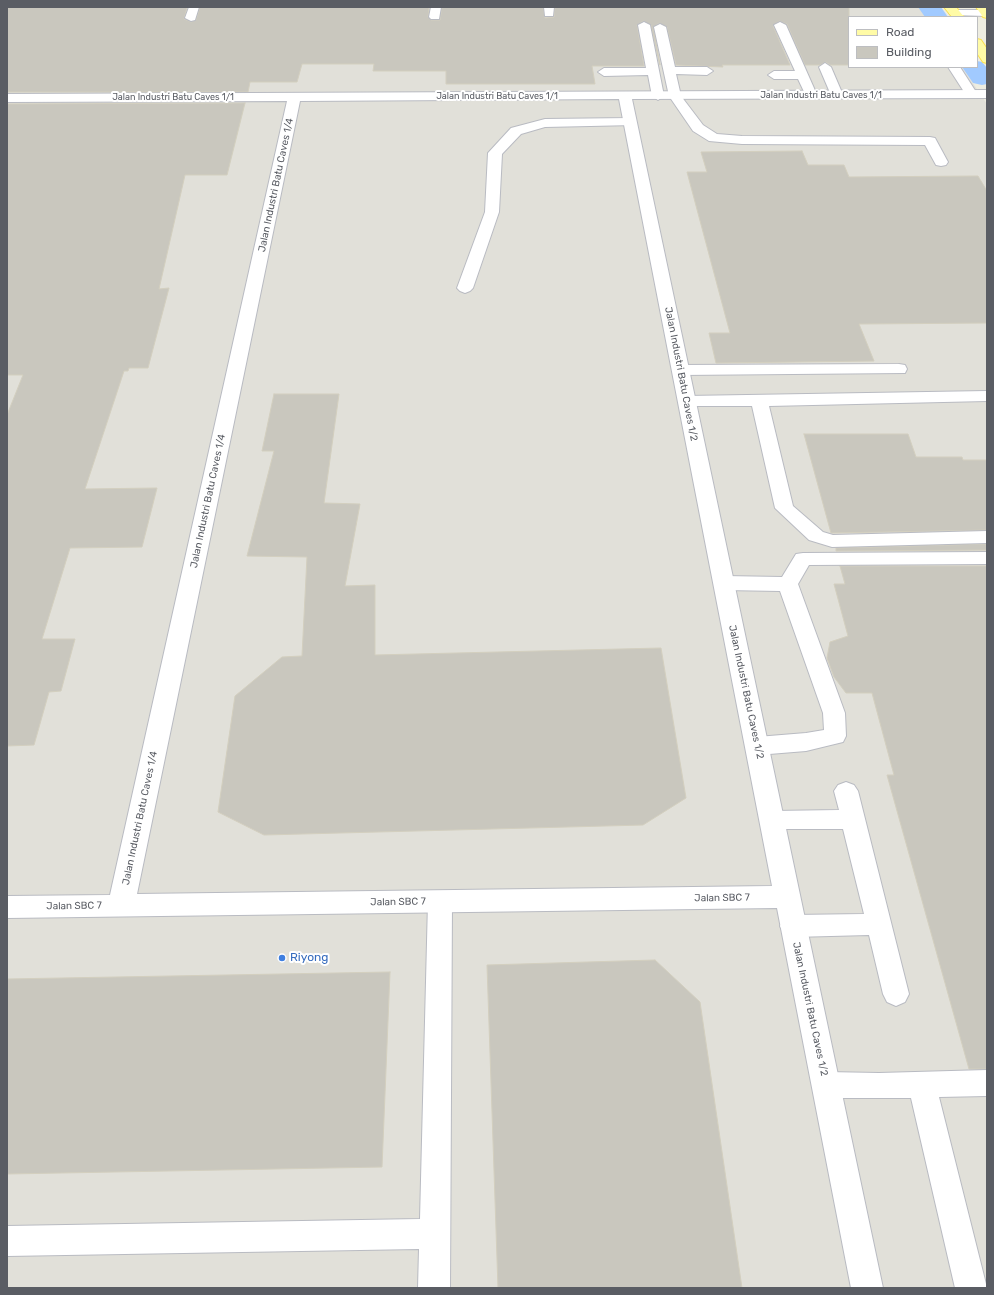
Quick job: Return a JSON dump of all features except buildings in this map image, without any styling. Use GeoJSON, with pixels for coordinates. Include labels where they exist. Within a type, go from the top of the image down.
{"type":"FeatureCollection","features":[{"type":"Feature","properties":{"kind":"main road"},"geometry":{"type":"LineString","coordinates":[[978,45],[987,59]]}},
{"type":"Feature","properties":{"kind":"street"},"geometry":{"type":"LineString","coordinates":[[954,12],[985,12]]}},
{"type":"Feature","properties":{"kind":"street","name":"Jalan Industri Batu Caves 1/1"},"geometry":{"type":"LineString","coordinates":[[7,98],[987,94]]}},
{"type":"Feature","properties":{"kind":"street","name":"Jalan Industri Batu Caves 1/2"},"geometry":{"type":"LineString","coordinates":[[625,96],[867,1288]]}},
{"type":"Feature","properties":{"kind":"street","name":"Jalan Industri Batu Caves 1/4"},"geometry":{"type":"LineString","coordinates":[[121,906],[294,97]]}},
{"type":"Feature","properties":{"kind":"street","name":"Jalan SBC 7"},"geometry":{"type":"LineString","coordinates":[[7,907],[788,897]]}},
{"type":"Feature","properties":{"kind":"lane"},"geometry":{"type":"LineString","coordinates":[[644,25],[658,96]]}},
{"type":"Feature","properties":{"kind":"lane"},"geometry":{"type":"LineString","coordinates":[[780,25],[811,95]]}},
{"type":"Feature","properties":{"kind":"lane"},"geometry":{"type":"LineString","coordinates":[[660,27],[674,96],[698,128],[714,138],[742,140],[930,141],[941,162]]}},
{"type":"Feature","properties":{"kind":"lane"},"geometry":{"type":"LineString","coordinates":[[825,67],[837,95]]}},
{"type":"Feature","properties":{"kind":"lane"},"geometry":{"type":"LineString","coordinates":[[955,68],[972,95]]}},
{"type":"Feature","properties":{"kind":"lane"},"geometry":{"type":"LineString","coordinates":[[669,70],[707,71]]}},
{"type":"Feature","properties":{"kind":"lane"},"geometry":{"type":"LineString","coordinates":[[604,72],[653,71]]}},
{"type":"Feature","properties":{"kind":"lane"},"geometry":{"type":"LineString","coordinates":[[774,75],[802,75]]}},
{"type":"Feature","properties":{"kind":"lane"},"geometry":{"type":"LineString","coordinates":[[464,288],[492,212],[495,153],[516,131],[545,123],[630,122]]}},
{"type":"Feature","properties":{"kind":"lane"},"geometry":{"type":"LineString","coordinates":[[681,370],[899,369]]}},
{"type":"Feature","properties":{"kind":"lane"},"geometry":{"type":"LineString","coordinates":[[687,401],[987,396]]}},
{"type":"Feature","properties":{"kind":"lane"},"geometry":{"type":"LineString","coordinates":[[759,401],[784,508],[816,536],[832,541],[987,537]]}},
{"type":"Feature","properties":{"kind":"lane"},"geometry":{"type":"LineString","coordinates":[[788,584],[803,559],[987,558]]}},
{"type":"Feature","properties":{"kind":"lane"},"geometry":{"type":"LineString","coordinates":[[724,583],[788,584]]}},
{"type":"Feature","properties":{"kind":"lane"},"geometry":{"type":"LineString","coordinates":[[757,746],[806,742],[835,736],[834,713],[788,584]]}},
{"type":"Feature","properties":{"kind":"lane"},"geometry":{"type":"LineString","coordinates":[[846,792],[880,924],[896,994]]}},
{"type":"Feature","properties":{"kind":"lane"},"geometry":{"type":"LineString","coordinates":[[773,820],[853,819]]}},
{"type":"Feature","properties":{"kind":"lane"},"geometry":{"type":"LineString","coordinates":[[434,1288],[440,902]]}},
{"type":"Feature","properties":{"kind":"lane"},"geometry":{"type":"LineString","coordinates":[[793,926],[880,924]]}},
{"type":"Feature","properties":{"kind":"lane"},"geometry":{"type":"LineString","coordinates":[[826,1085],[879,1086],[987,1083]]}},
{"type":"Feature","properties":{"kind":"lane"},"geometry":{"type":"LineString","coordinates":[[922,1084],[971,1288]]}},
{"type":"Feature","properties":{"kind":"lane"},"geometry":{"type":"LineString","coordinates":[[7,1241],[435,1234]]}},
{"type":"Feature","properties":{"kind":"shaded area"},"geometry":{"type":"Polygon","coordinates":[[[7,7],[922,7],[928,16],[848,16],[848,68],[963,68],[987,104],[987,1288],[7,1288],[7,7]]]}},
{"type":"Feature","properties":{"kind":"waterway"},"geometry":{"type":"LineString","coordinates":[[929,7],[936,16]]}},
{"type":"Feature","properties":{"kind":"waterway"},"geometry":{"type":"LineString","coordinates":[[975,68],[982,78]]}},
{"type":"Feature","properties":{"kind":"place","name":"Riyong"},"geometry":{"type":"Point","coordinates":[282,958]}}]}
